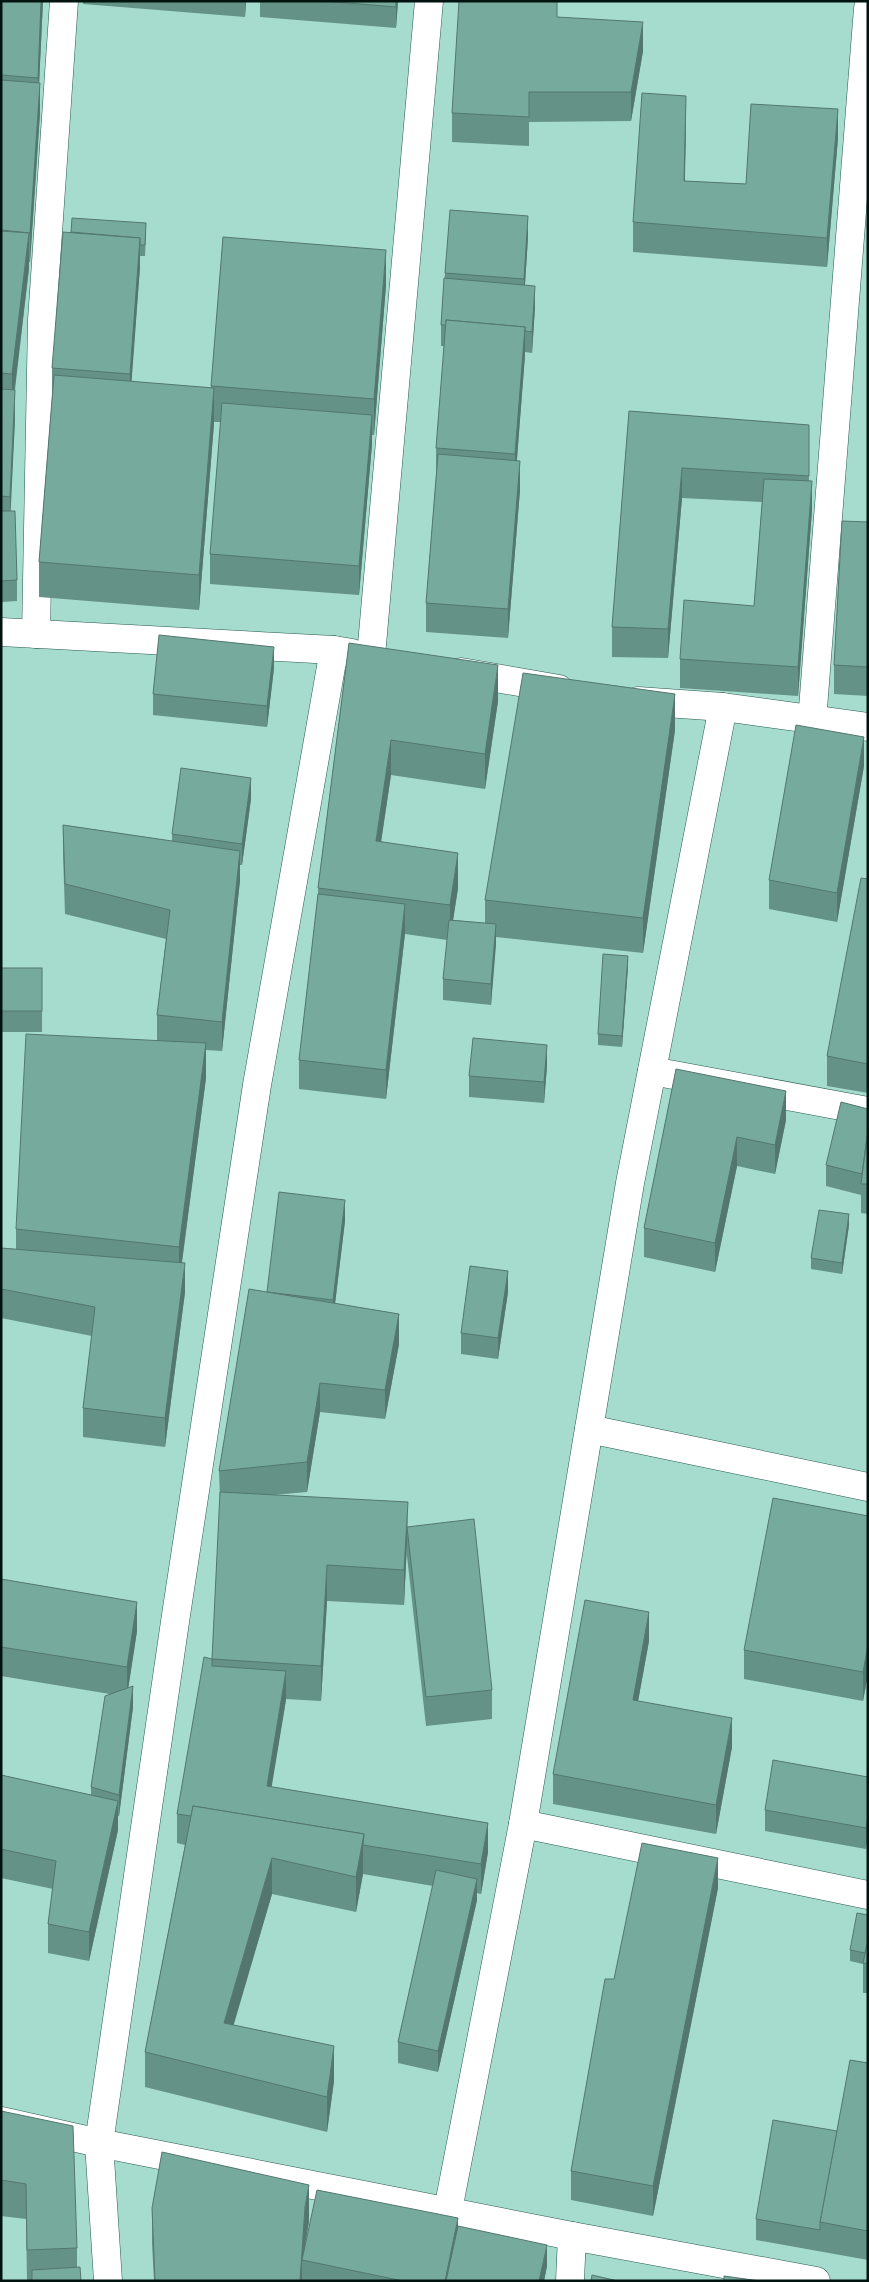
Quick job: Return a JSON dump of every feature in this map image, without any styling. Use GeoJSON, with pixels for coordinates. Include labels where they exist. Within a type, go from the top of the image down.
{"type":"FeatureCollection","features":[{"type":"Feature","properties":{"kind":"street"},"geometry":{"type":"LineString","coordinates":[[36,634],[42,320],[64,1]]}},
{"type":"Feature","properties":{"kind":"street"},"geometry":{"type":"LineString","coordinates":[[371,656],[429,1]]}},
{"type":"Feature","properties":{"kind":"street"},"geometry":{"type":"LineString","coordinates":[[812,721],[868,8]]}},
{"type":"Feature","properties":{"kind":"street"},"geometry":{"type":"LineString","coordinates":[[1,632],[334,650],[400,661]]}},
{"type":"Feature","properties":{"kind":"street"},"geometry":{"type":"LineString","coordinates":[[108,2281],[99,2143],[174,1625],[257,1085],[334,650]]}},
{"type":"Feature","properties":{"kind":"street"},"geometry":{"type":"LineString","coordinates":[[439,668],[584,694]]}},
{"type":"Feature","properties":{"kind":"street"},"geometry":{"type":"LineString","coordinates":[[613,698],[723,707],[812,721],[868,727]]}},
{"type":"Feature","properties":{"kind":"street"},"geometry":{"type":"LineString","coordinates":[[448,2210],[523,1824],[630,1183],[723,707]]}},
{"type":"Feature","properties":{"kind":"street"},"geometry":{"type":"LineString","coordinates":[[652,1071],[868,1111]]}},
{"type":"Feature","properties":{"kind":"street"},"geometry":{"type":"LineString","coordinates":[[589,1429],[868,1487]]}},
{"type":"Feature","properties":{"kind":"street"},"geometry":{"type":"LineString","coordinates":[[523,1824],[868,1895]]}},
{"type":"Feature","properties":{"kind":"street"},"geometry":{"type":"LineString","coordinates":[[1,2121],[99,2143],[448,2210],[572,2236],[816,2281]]}},
{"type":"Feature","properties":{"kind":"street"},"geometry":{"type":"LineString","coordinates":[[570,2281],[572,2236]]}},
{"type":"Feature","properties":{"kind":"building"},"geometry":{"type":"Polygon","coordinates":[[[1,1],[41,1],[38,78],[1,75],[1,1]]]}},
{"type":"Feature","properties":{"kind":"building"},"geometry":{"type":"Polygon","coordinates":[[[323,1],[396,1],[396,7],[323,1]]]}},
{"type":"Feature","properties":{"kind":"building"},"geometry":{"type":"Polygon","coordinates":[[[459,1],[557,1],[557,17],[643,22],[631,92],[529,92],[529,117],[452,113],[459,1]]]}},
{"type":"Feature","properties":{"kind":"building"},"geometry":{"type":"Polygon","coordinates":[[[1,80],[40,83],[30,233],[1,230],[1,80]]]}},
{"type":"Feature","properties":{"kind":"building"},"geometry":{"type":"Polygon","coordinates":[[[642,93],[686,96],[684,181],[746,184],[751,104],[838,109],[827,238],[633,222],[642,93]]]}},
{"type":"Feature","properties":{"kind":"building"},"geometry":{"type":"Polygon","coordinates":[[[450,210],[528,216],[524,279],[445,273],[450,210]]]}},
{"type":"Feature","properties":{"kind":"building"},"geometry":{"type":"Polygon","coordinates":[[[72,218],[146,223],[145,245],[140,245],[140,238],[71,232],[72,218]]]}},
{"type":"Feature","properties":{"kind":"building"},"geometry":{"type":"Polygon","coordinates":[[[1,231],[29,233],[12,374],[1,373],[1,231]]]}},
{"type":"Feature","properties":{"kind":"building"},"geometry":{"type":"Polygon","coordinates":[[[63,232],[140,238],[130,374],[52,368],[63,232]]]}},
{"type":"Feature","properties":{"kind":"building"},"geometry":{"type":"Polygon","coordinates":[[[223,237],[386,250],[374,399],[211,386],[223,237]]]}},
{"type":"Feature","properties":{"kind":"building"},"geometry":{"type":"Polygon","coordinates":[[[444,278],[535,286],[532,332],[525,331],[525,327],[446,320],[446,325],[441,325],[444,278]]]}},
{"type":"Feature","properties":{"kind":"building"},"geometry":{"type":"Polygon","coordinates":[[[446,320],[525,327],[515,454],[436,448],[446,320]]]}},
{"type":"Feature","properties":{"kind":"building"},"geometry":{"type":"Polygon","coordinates":[[[54,375],[214,388],[199,575],[39,562],[54,375]]]}},
{"type":"Feature","properties":{"kind":"building"},"geometry":{"type":"Polygon","coordinates":[[[1,389],[15,390],[10,497],[1,496],[1,389]]]}},
{"type":"Feature","properties":{"kind":"building"},"geometry":{"type":"Polygon","coordinates":[[[222,403],[372,415],[359,566],[210,554],[222,403]]]}},
{"type":"Feature","properties":{"kind":"building"},"geometry":{"type":"Polygon","coordinates":[[[629,411],[809,425],[809,476],[682,468],[668,629],[612,627],[629,411]]]}},
{"type":"Feature","properties":{"kind":"building"},"geometry":{"type":"Polygon","coordinates":[[[438,454],[520,461],[508,609],[426,603],[438,454]]]}},
{"type":"Feature","properties":{"kind":"building"},"geometry":{"type":"Polygon","coordinates":[[[764,479],[812,481],[798,667],[680,659],[684,600],[754,606],[764,479]]]}},
{"type":"Feature","properties":{"kind":"building"},"geometry":{"type":"Polygon","coordinates":[[[1,511],[15,511],[17,580],[1,581],[1,511]]]}},
{"type":"Feature","properties":{"kind":"building"},"geometry":{"type":"Polygon","coordinates":[[[842,521],[868,522],[868,667],[834,665],[842,521]]]}},
{"type":"Feature","properties":{"kind":"building"},"geometry":{"type":"Polygon","coordinates":[[[159,635],[274,647],[267,706],[153,694],[159,635]]]}},
{"type":"Feature","properties":{"kind":"building"},"geometry":{"type":"Polygon","coordinates":[[[349,643],[498,665],[485,754],[391,740],[376,841],[458,853],[450,905],[318,888],[349,643]]]}},
{"type":"Feature","properties":{"kind":"building"},"geometry":{"type":"Polygon","coordinates":[[[523,673],[675,694],[643,918],[485,900],[523,673]]]}},
{"type":"Feature","properties":{"kind":"building"},"geometry":{"type":"Polygon","coordinates":[[[796,725],[864,737],[837,893],[769,880],[796,725]]]}},
{"type":"Feature","properties":{"kind":"building"},"geometry":{"type":"Polygon","coordinates":[[[181,768],[251,778],[242,844],[172,834],[181,768]]]}},
{"type":"Feature","properties":{"kind":"building"},"geometry":{"type":"Polygon","coordinates":[[[63,825],[240,851],[222,1022],[157,1015],[170,910],[65,884],[63,825]]]}},
{"type":"Feature","properties":{"kind":"building"},"geometry":{"type":"Polygon","coordinates":[[[861,878],[868,879],[868,1064],[827,1056],[861,878]]]}},
{"type":"Feature","properties":{"kind":"building"},"geometry":{"type":"Polygon","coordinates":[[[318,894],[405,904],[386,1070],[299,1060],[318,894]]]}},
{"type":"Feature","properties":{"kind":"building"},"geometry":{"type":"Polygon","coordinates":[[[449,920],[496,924],[491,984],[443,979],[449,920]]]}},
{"type":"Feature","properties":{"kind":"building"},"geometry":{"type":"Polygon","coordinates":[[[603,954],[628,956],[622,1036],[598,1034],[603,954]]]}},
{"type":"Feature","properties":{"kind":"building"},"geometry":{"type":"Polygon","coordinates":[[[1,968],[42,968],[42,1011],[1,1011],[1,968]]]}},
{"type":"Feature","properties":{"kind":"building"},"geometry":{"type":"Polygon","coordinates":[[[26,1034],[206,1043],[179,1247],[16,1229],[26,1034]]]}},
{"type":"Feature","properties":{"kind":"building"},"geometry":{"type":"Polygon","coordinates":[[[473,1038],[547,1045],[544,1082],[469,1076],[473,1038]]]}},
{"type":"Feature","properties":{"kind":"building"},"geometry":{"type":"Polygon","coordinates":[[[676,1069],[786,1091],[775,1145],[737,1137],[715,1243],[644,1228],[676,1069]]]}},
{"type":"Feature","properties":{"kind":"building"},"geometry":{"type":"Polygon","coordinates":[[[841,1102],[868,1109],[868,1130],[862,1174],[826,1165],[841,1102]]]}},
{"type":"Feature","properties":{"kind":"building"},"geometry":{"type":"Polygon","coordinates":[[[868,1130],[868,1184],[861,1184],[868,1130]]]}},
{"type":"Feature","properties":{"kind":"building"},"geometry":{"type":"Polygon","coordinates":[[[279,1192],[345,1200],[333,1300],[267,1292],[279,1192]]]}},
{"type":"Feature","properties":{"kind":"building"},"geometry":{"type":"Polygon","coordinates":[[[819,1210],[849,1214],[842,1263],[811,1258],[819,1210]]]}},
{"type":"Feature","properties":{"kind":"building"},"geometry":{"type":"Polygon","coordinates":[[[1,1248],[185,1263],[165,1418],[83,1408],[95,1307],[1,1289],[1,1248]]]}},
{"type":"Feature","properties":{"kind":"building"},"geometry":{"type":"Polygon","coordinates":[[[470,1266],[508,1271],[498,1338],[461,1333],[470,1266]]]}},
{"type":"Feature","properties":{"kind":"building"},"geometry":{"type":"Polygon","coordinates":[[[249,1289],[399,1314],[385,1390],[320,1383],[307,1462],[219,1471],[249,1289]]]}},
{"type":"Feature","properties":{"kind":"building"},"geometry":{"type":"Polygon","coordinates":[[[220,1492],[408,1502],[404,1570],[327,1565],[321,1666],[212,1659],[220,1492]]]}},
{"type":"Feature","properties":{"kind":"building"},"geometry":{"type":"Polygon","coordinates":[[[773,1498],[868,1516],[868,1645],[863,1672],[744,1650],[773,1498]]]}},
{"type":"Feature","properties":{"kind":"building"},"geometry":{"type":"Polygon","coordinates":[[[474,1519],[492,1690],[426,1697],[407,1527],[474,1519]]]}},
{"type":"Feature","properties":{"kind":"building"},"geometry":{"type":"Polygon","coordinates":[[[1,1579],[137,1602],[127,1667],[1,1647],[1,1579]]]}},
{"type":"Feature","properties":{"kind":"building"},"geometry":{"type":"Polygon","coordinates":[[[585,1600],[649,1612],[633,1700],[732,1718],[716,1805],[553,1774],[585,1600]]]}},
{"type":"Feature","properties":{"kind":"building"},"geometry":{"type":"Polygon","coordinates":[[[204,1657],[212,1659],[212,1666],[286,1671],[267,1786],[488,1823],[481,1864],[363,1845],[364,1834],[193,1806],[191,1816],[177,1814],[204,1657]]]}},
{"type":"Feature","properties":{"kind":"building"},"geometry":{"type":"Polygon","coordinates":[[[133,1686],[119,1795],[91,1787],[105,1696],[133,1686]]]}},
{"type":"Feature","properties":{"kind":"building"},"geometry":{"type":"Polygon","coordinates":[[[773,1760],[868,1777],[868,1816],[866,1828],[765,1810],[773,1760]]]}},
{"type":"Feature","properties":{"kind":"building"},"geometry":{"type":"Polygon","coordinates":[[[1,1775],[118,1801],[89,1932],[48,1924],[56,1861],[1,1849],[1,1775]]]}},
{"type":"Feature","properties":{"kind":"building"},"geometry":{"type":"Polygon","coordinates":[[[193,1806],[364,1834],[356,1877],[272,1858],[224,2023],[334,2046],[327,2097],[145,2052],[193,1806]]]}},
{"type":"Feature","properties":{"kind":"building"},"geometry":{"type":"Polygon","coordinates":[[[642,1843],[718,1858],[653,2186],[571,2171],[605,1979],[614,1979],[642,1843]]]}},
{"type":"Feature","properties":{"kind":"building"},"geometry":{"type":"Polygon","coordinates":[[[436,1870],[477,1879],[438,2051],[398,2042],[436,1870]]]}},
{"type":"Feature","properties":{"kind":"building"},"geometry":{"type":"Polygon","coordinates":[[[857,1913],[868,1915],[868,1940],[865,1953],[850,1950],[857,1913]]]}},
{"type":"Feature","properties":{"kind":"building"},"geometry":{"type":"Polygon","coordinates":[[[868,1940],[868,1964],[863,1963],[868,1940]]]}},
{"type":"Feature","properties":{"kind":"building"},"geometry":{"type":"Polygon","coordinates":[[[850,2060],[868,2063],[868,2231],[820,2222],[850,2060]]]}},
{"type":"Feature","properties":{"kind":"building"},"geometry":{"type":"Polygon","coordinates":[[[1,2111],[73,2126],[77,2248],[27,2250],[26,2184],[1,2180],[1,2111]]]}},
{"type":"Feature","properties":{"kind":"building"},"geometry":{"type":"Polygon","coordinates":[[[773,2120],[837,2131],[820,2230],[756,2219],[773,2120]]]}},
{"type":"Feature","properties":{"kind":"building"},"geometry":{"type":"Polygon","coordinates":[[[162,2152],[309,2185],[305,2207],[300,2281],[155,2281],[152,2208],[162,2152]]]}},
{"type":"Feature","properties":{"kind":"building"},"geometry":{"type":"Polygon","coordinates":[[[317,2190],[458,2218],[445,2281],[403,2281],[302,2260],[317,2190]]]}},
{"type":"Feature","properties":{"kind":"building"},"geometry":{"type":"Polygon","coordinates":[[[458,2226],[547,2245],[539,2281],[446,2281],[458,2226]]]}},
{"type":"Feature","properties":{"kind":"building"},"geometry":{"type":"Polygon","coordinates":[[[80,2267],[81,2281],[32,2281],[32,2270],[80,2267]]]}},
{"type":"Feature","properties":{"kind":"building"},"geometry":{"type":"Polygon","coordinates":[[[592,2275],[618,2281],[591,2281],[592,2275]]]}},
{"type":"Feature","properties":{"kind":"building"},"geometry":{"type":"Polygon","coordinates":[[[724,2276],[760,2281],[724,2281],[724,2276]]]}}]}
